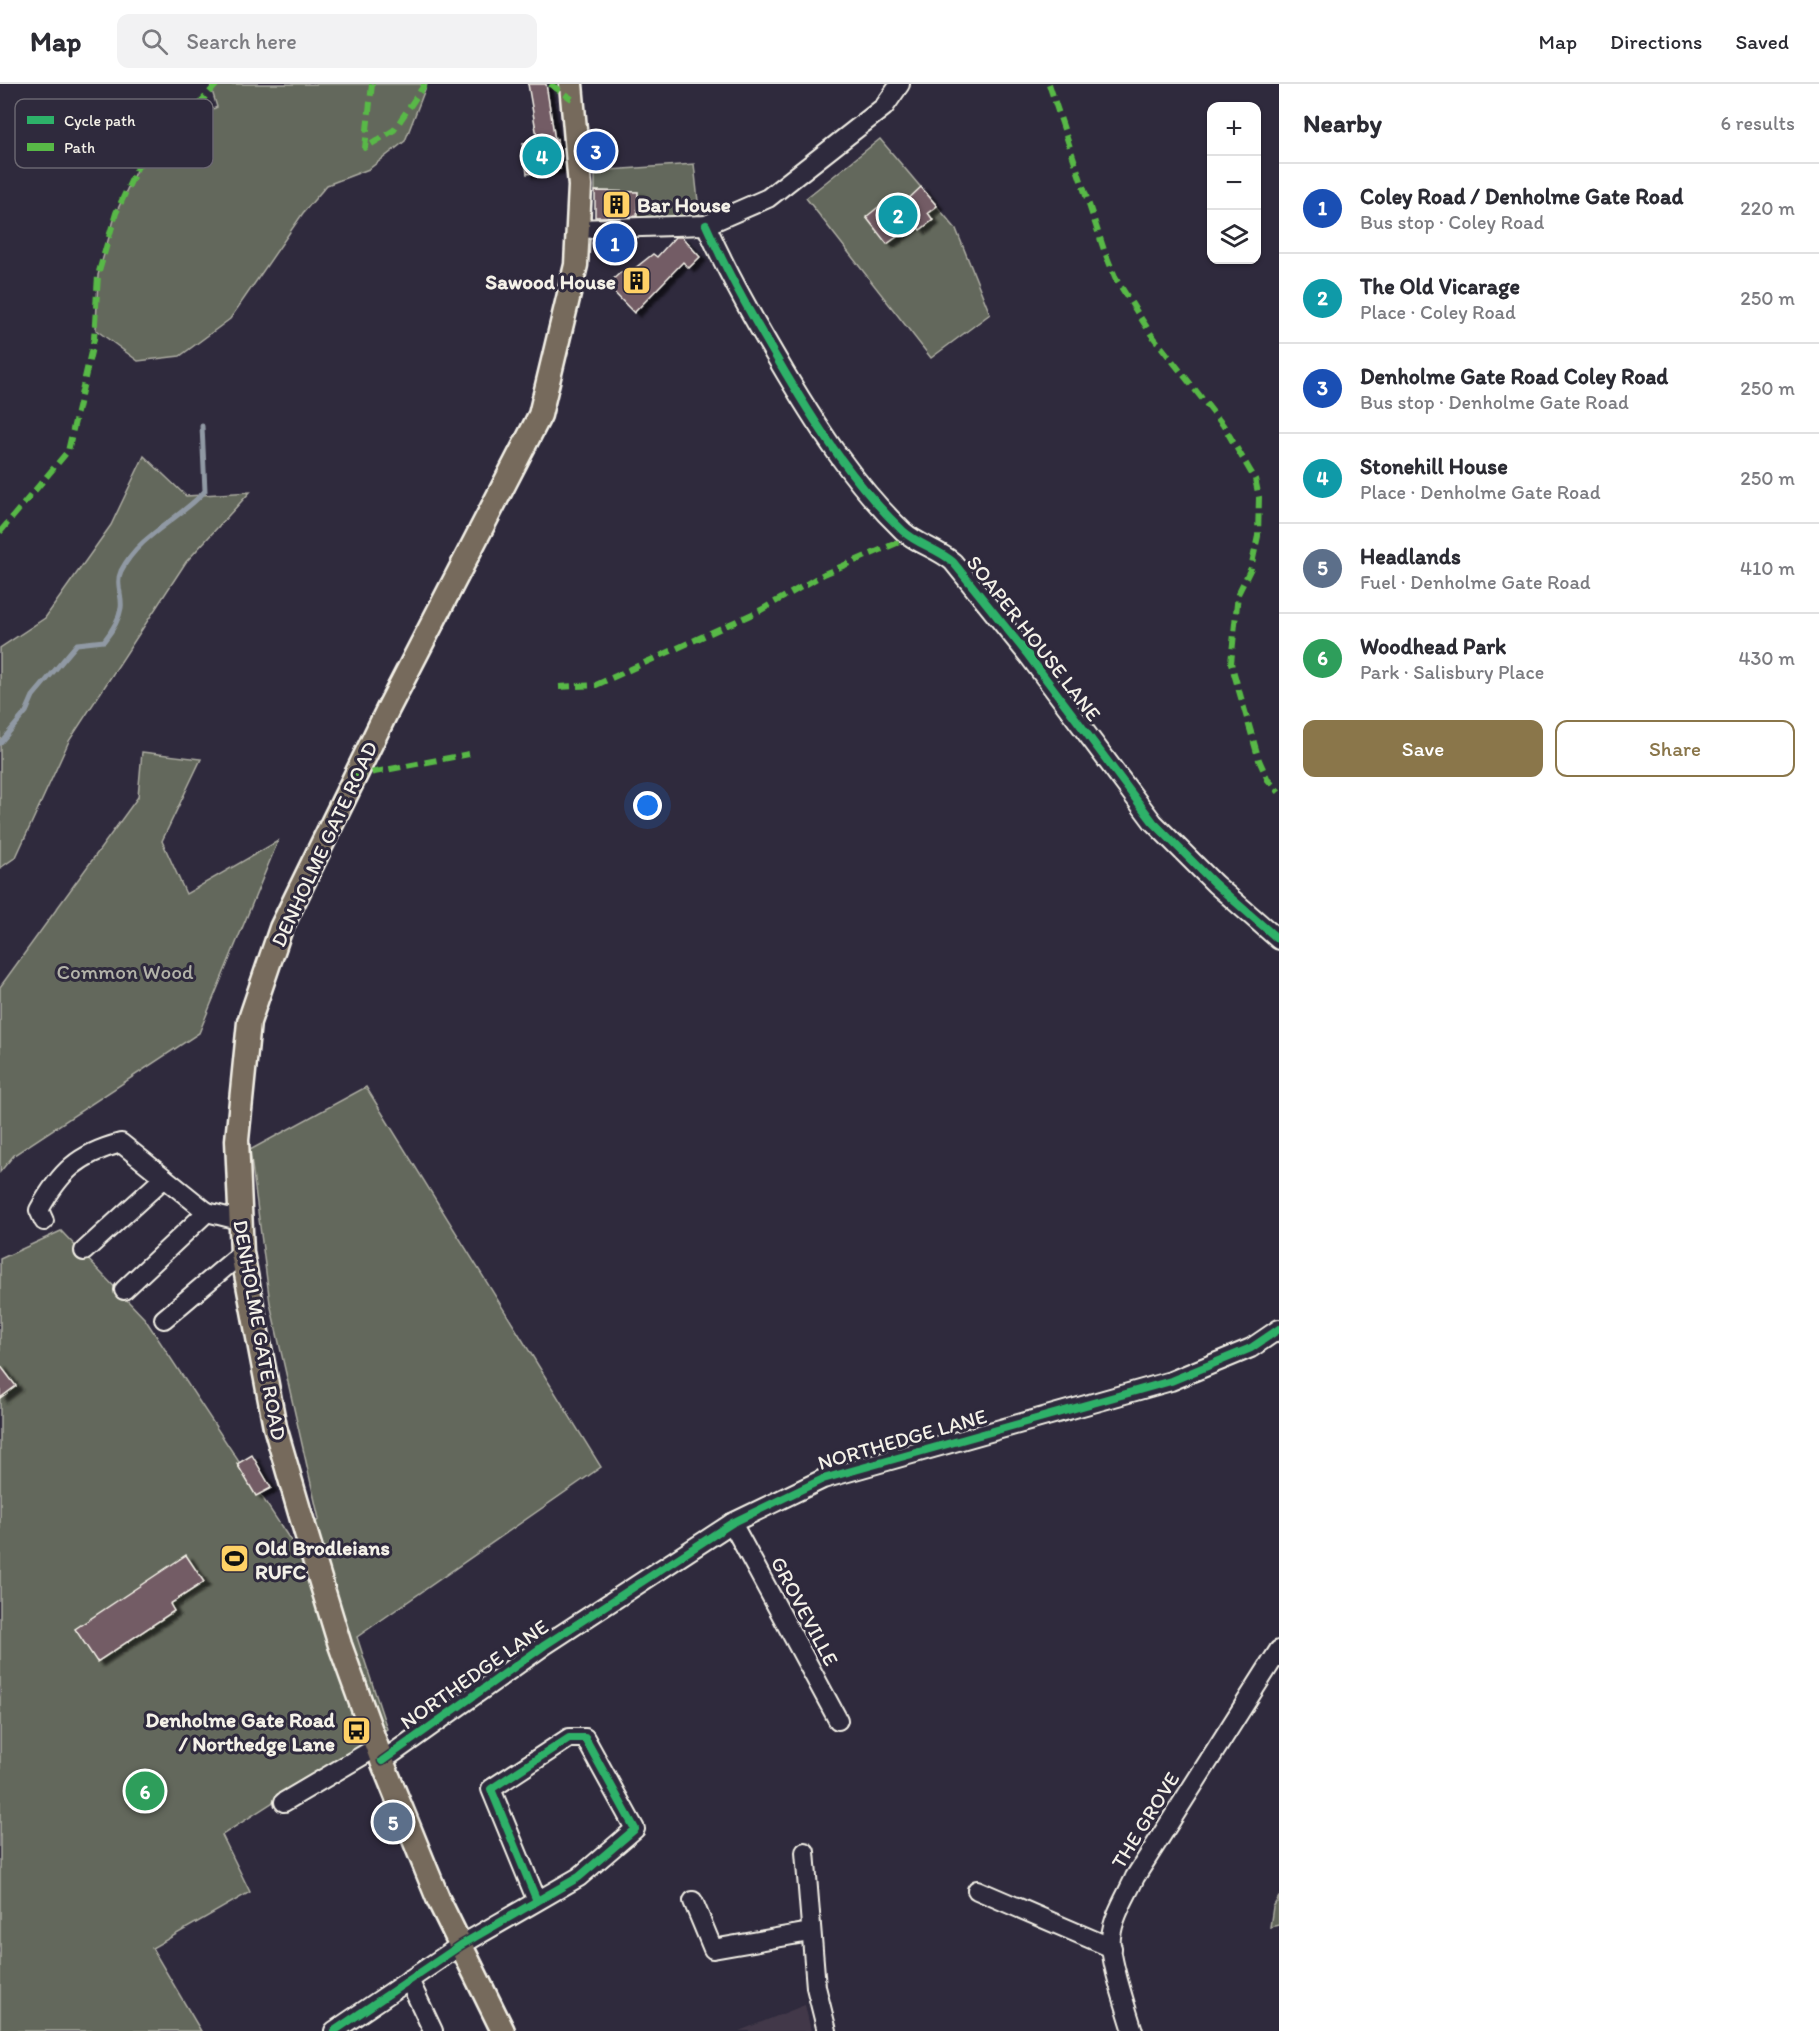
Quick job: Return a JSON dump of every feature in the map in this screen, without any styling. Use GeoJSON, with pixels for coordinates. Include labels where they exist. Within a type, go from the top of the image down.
{"type":"FeatureCollection","features":[{"type":"Feature","properties":{"kind":"main road","name":"DENHOLME GATE ROAD"},"geometry":{"type":"LineString","coordinates":[[503,2031],[439,1901],[379,1754],[340,1646],[275,1427],[242,1253],[237,1140],[249,1023],[281,928],[315,855],[540,415],[576,265],[580,186],[571,84]]}},
{"type":"Feature","properties":{"kind":"street"},"geometry":{"type":"LineString","coordinates":[[577,229],[705,225],[768,198],[884,107],[900,84]]}},
{"type":"Feature","properties":{"kind":"street","name":"SOAPER HOUSE LANE"},"geometry":{"type":"LineString","coordinates":[[705,225],[726,271],[762,335],[825,438],[863,488],[906,533],[942,552],[953,562],[1028,655],[1152,822],[1215,884],[1279,940]]}},
{"type":"Feature","properties":{"kind":"street"},"geometry":{"type":"LineString","coordinates":[[44,1221],[39,1210],[57,1179],[94,1150],[121,1143],[207,1212],[239,1220]]}},
{"type":"Feature","properties":{"kind":"street"},"geometry":{"type":"LineString","coordinates":[[84,1251],[164,1178]]}},
{"type":"Feature","properties":{"kind":"street"},"geometry":{"type":"LineString","coordinates":[[124,1290],[207,1212]]}},
{"type":"Feature","properties":{"kind":"street"},"geometry":{"type":"LineString","coordinates":[[164,1319],[242,1253]]}},
{"type":"Feature","properties":{"kind":"street","name":"NORTHEDGE LANE"},"geometry":{"type":"LineString","coordinates":[[284,1802],[379,1754],[732,1523],[823,1479],[1171,1381],[1251,1348],[1279,1329]]}},
{"type":"Feature","properties":{"kind":"street","name":"GROVEVILLE"},"geometry":{"type":"LineString","coordinates":[[732,1523],[838,1720]]}},
{"type":"Feature","properties":{"kind":"street","name":"THE GROVE"},"geometry":{"type":"LineString","coordinates":[[1133,2031],[1120,1988],[1110,1938],[1135,1876],[1279,1650]]}},
{"type":"Feature","properties":{"kind":"street"},"geometry":{"type":"LineString","coordinates":[[334,2031],[461,1945],[579,1877],[635,1829],[585,1738],[569,1738],[490,1789],[537,1901]]}},
{"type":"Feature","properties":{"kind":"street"},"geometry":{"type":"LineString","coordinates":[[805,1852],[816,1987],[827,2031]]}},
{"type":"Feature","properties":{"kind":"street"},"geometry":{"type":"LineString","coordinates":[[977,1890],[1112,1948]]}},
{"type":"Feature","properties":{"kind":"street"},"geometry":{"type":"LineString","coordinates":[[693,1901],[713,1949],[810,1932]]}},
{"type":"Feature","properties":{"kind":"street"},"geometry":{"type":"LineString","coordinates":[[409,1980],[433,2031]]}},
{"type":"Feature","properties":{"kind":"shaded area"},"geometry":{"type":"Polygon","coordinates":[[[805,2005],[811,2031],[739,2031],[805,2005]]]}},
{"type":"Feature","properties":{"kind":"green space"},"geometry":{"type":"Polygon","coordinates":[[[210,84],[427,84],[405,141],[369,169],[327,185],[303,213],[230,319],[180,356],[138,361],[96,330],[98,275],[116,213],[137,168],[213,168],[213,109],[217,107],[210,84]]]}},
{"type":"Feature","properties":{"kind":"green space"},"geometry":{"type":"Polygon","coordinates":[[[880,139],[956,229],[990,314],[931,358],[806,198],[880,139]]]}},
{"type":"Feature","properties":{"kind":"green space"},"geometry":{"type":"Polygon","coordinates":[[[694,164],[700,220],[637,218],[638,192],[595,191],[595,171],[694,164]]]}},
{"type":"Feature","properties":{"kind":"green space"},"geometry":{"type":"Polygon","coordinates":[[[144,456],[186,496],[250,492],[186,562],[69,741],[16,857],[0,868],[0,648],[45,618],[111,525],[144,456]]]}},
{"type":"Feature","properties":{"kind":"green space","name":"Common Wood"},"geometry":{"type":"Polygon","coordinates":[[[142,752],[201,759],[162,841],[186,894],[278,841],[199,1033],[14,1155],[0,1172],[0,987],[138,797],[142,752]]]}},
{"type":"Feature","properties":{"kind":"green space","name":"Old Brodleians RUFC"},"geometry":{"type":"Polygon","coordinates":[[[366,1087],[601,1467],[357,1637],[387,1729],[222,1835],[250,1892],[152,1948],[201,2031],[0,2031],[0,1259],[61,1231],[145,1319],[293,1544],[319,1519],[270,1303],[250,1150],[366,1087]]]}},
{"type":"Feature","properties":{"kind":"green space"},"geometry":{"type":"Polygon","coordinates":[[[1279,1897],[1279,1925],[1270,1927],[1273,1907],[1279,1897]]]}},
{"type":"Feature","properties":{"kind":"building"},"geometry":{"type":"Polygon","coordinates":[[[528,84],[546,84],[555,140],[557,139],[560,169],[527,174],[523,143],[538,142],[528,84]]]}},
{"type":"Feature","properties":{"kind":"building"},"geometry":{"type":"Polygon","coordinates":[[[921,187],[937,206],[928,213],[933,220],[920,230],[915,224],[887,244],[866,217],[892,196],[902,205],[921,187]]]}},
{"type":"Feature","properties":{"kind":"building","name":"Bar House"},"geometry":{"type":"Polygon","coordinates":[[[595,191],[638,192],[637,216],[595,217],[595,191]]]}},
{"type":"Feature","properties":{"kind":"building","name":"Sawood House"},"geometry":{"type":"Polygon","coordinates":[[[675,237],[682,237],[700,257],[689,268],[683,262],[634,313],[607,285],[621,272],[625,276],[653,254],[657,257],[675,237]]]}},
{"type":"Feature","properties":{"kind":"building"},"geometry":{"type":"Polygon","coordinates":[[[0,1365],[16,1386],[0,1398],[0,1365]]]}},
{"type":"Feature","properties":{"kind":"building"},"geometry":{"type":"Polygon","coordinates":[[[252,1455],[271,1488],[256,1496],[237,1464],[252,1455]]]}},
{"type":"Feature","properties":{"kind":"building","name":"Old Brodleians RUFC"},"geometry":{"type":"Polygon","coordinates":[[[186,1555],[204,1582],[170,1604],[174,1611],[97,1662],[75,1629],[186,1555]]]}},
{"type":"Feature","properties":{"kind":"waterway"},"geometry":{"type":"LineString","coordinates":[[0,743],[26,712],[33,696],[77,644],[104,641],[110,633],[117,622],[121,608],[119,576],[129,558],[149,537],[184,511],[205,491],[202,426]]}},
{"type":"Feature","properties":{"kind":"marked path"},"geometry":{"type":"LineString","coordinates":[[203,99],[217,84]]}},
{"type":"Feature","properties":{"kind":"marked path"},"geometry":{"type":"LineString","coordinates":[[372,84],[365,148],[394,130],[425,84]]}},
{"type":"Feature","properties":{"kind":"marked path"},"geometry":{"type":"LineString","coordinates":[[550,84],[572,99]]}},
{"type":"Feature","properties":{"kind":"marked path"},"geometry":{"type":"LineString","coordinates":[[1049,84],[1104,250],[1116,279],[1151,334],[1223,425],[1255,479],[1259,497],[1258,536],[1251,568],[1238,594],[1231,663],[1259,760],[1268,780],[1279,792]]}},
{"type":"Feature","properties":{"kind":"marked path"},"geometry":{"type":"LineString","coordinates":[[0,532],[68,451],[94,339],[98,275],[116,213],[137,168]]}},
{"type":"Feature","properties":{"kind":"marked path"},"geometry":{"type":"LineString","coordinates":[[559,687],[596,685],[761,610],[824,574],[899,542],[906,533]]}},
{"type":"Feature","properties":{"kind":"marked path"},"geometry":{"type":"LineString","coordinates":[[354,776],[469,754]]}},
{"type":"Feature","properties":{"kind":"cycle path"},"geometry":{"type":"LineString","coordinates":[[706,225],[775,356],[839,457],[869,495],[903,531],[953,562],[1028,655],[1153,822],[1215,884],[1279,940]]}},
{"type":"Feature","properties":{"kind":"cycle path"},"geometry":{"type":"LineString","coordinates":[[382,1761],[545,1645],[732,1523],[823,1479],[1171,1381],[1251,1348],[1279,1329]]}},
{"type":"Feature","properties":{"kind":"cycle path"},"geometry":{"type":"LineString","coordinates":[[334,2031],[461,1945],[579,1877],[635,1829],[585,1738],[569,1738],[491,1789],[537,1901]]}},
{"type":"Feature","properties":{"kind":"place","name":"Denholme Gate Road Coley Road"},"geometry":{"type":"Point","coordinates":[596,151]}},
{"type":"Feature","properties":{"kind":"place","name":"Stonehill House"},"geometry":{"type":"Point","coordinates":[542,156]}},
{"type":"Feature","properties":{"kind":"place","name":"Bar House"},"geometry":{"type":"Point","coordinates":[616,204]}},
{"type":"Feature","properties":{"kind":"place","name":"The Old Vicarage"},"geometry":{"type":"Point","coordinates":[898,215]}},
{"type":"Feature","properties":{"kind":"place","name":"Coley Road / Denholme Gate Road"},"geometry":{"type":"Point","coordinates":[615,243]}},
{"type":"Feature","properties":{"kind":"place","name":"Sawood House"},"geometry":{"type":"Point","coordinates":[637,281]}},
{"type":"Feature","properties":{"kind":"place","name":"Old Brodleians RUFC"},"geometry":{"type":"Point","coordinates":[234,1559]}},
{"type":"Feature","properties":{"kind":"place","name":"Denholme Gate Road / Northedge Lane"},"geometry":{"type":"Point","coordinates":[356,1731]}},
{"type":"Feature","properties":{"kind":"place","name":"Woodhead Park"},"geometry":{"type":"Point","coordinates":[145,1791]}},
{"type":"Feature","properties":{"kind":"place","name":"Headlands"},"geometry":{"type":"Point","coordinates":[393,1822]}}]}
